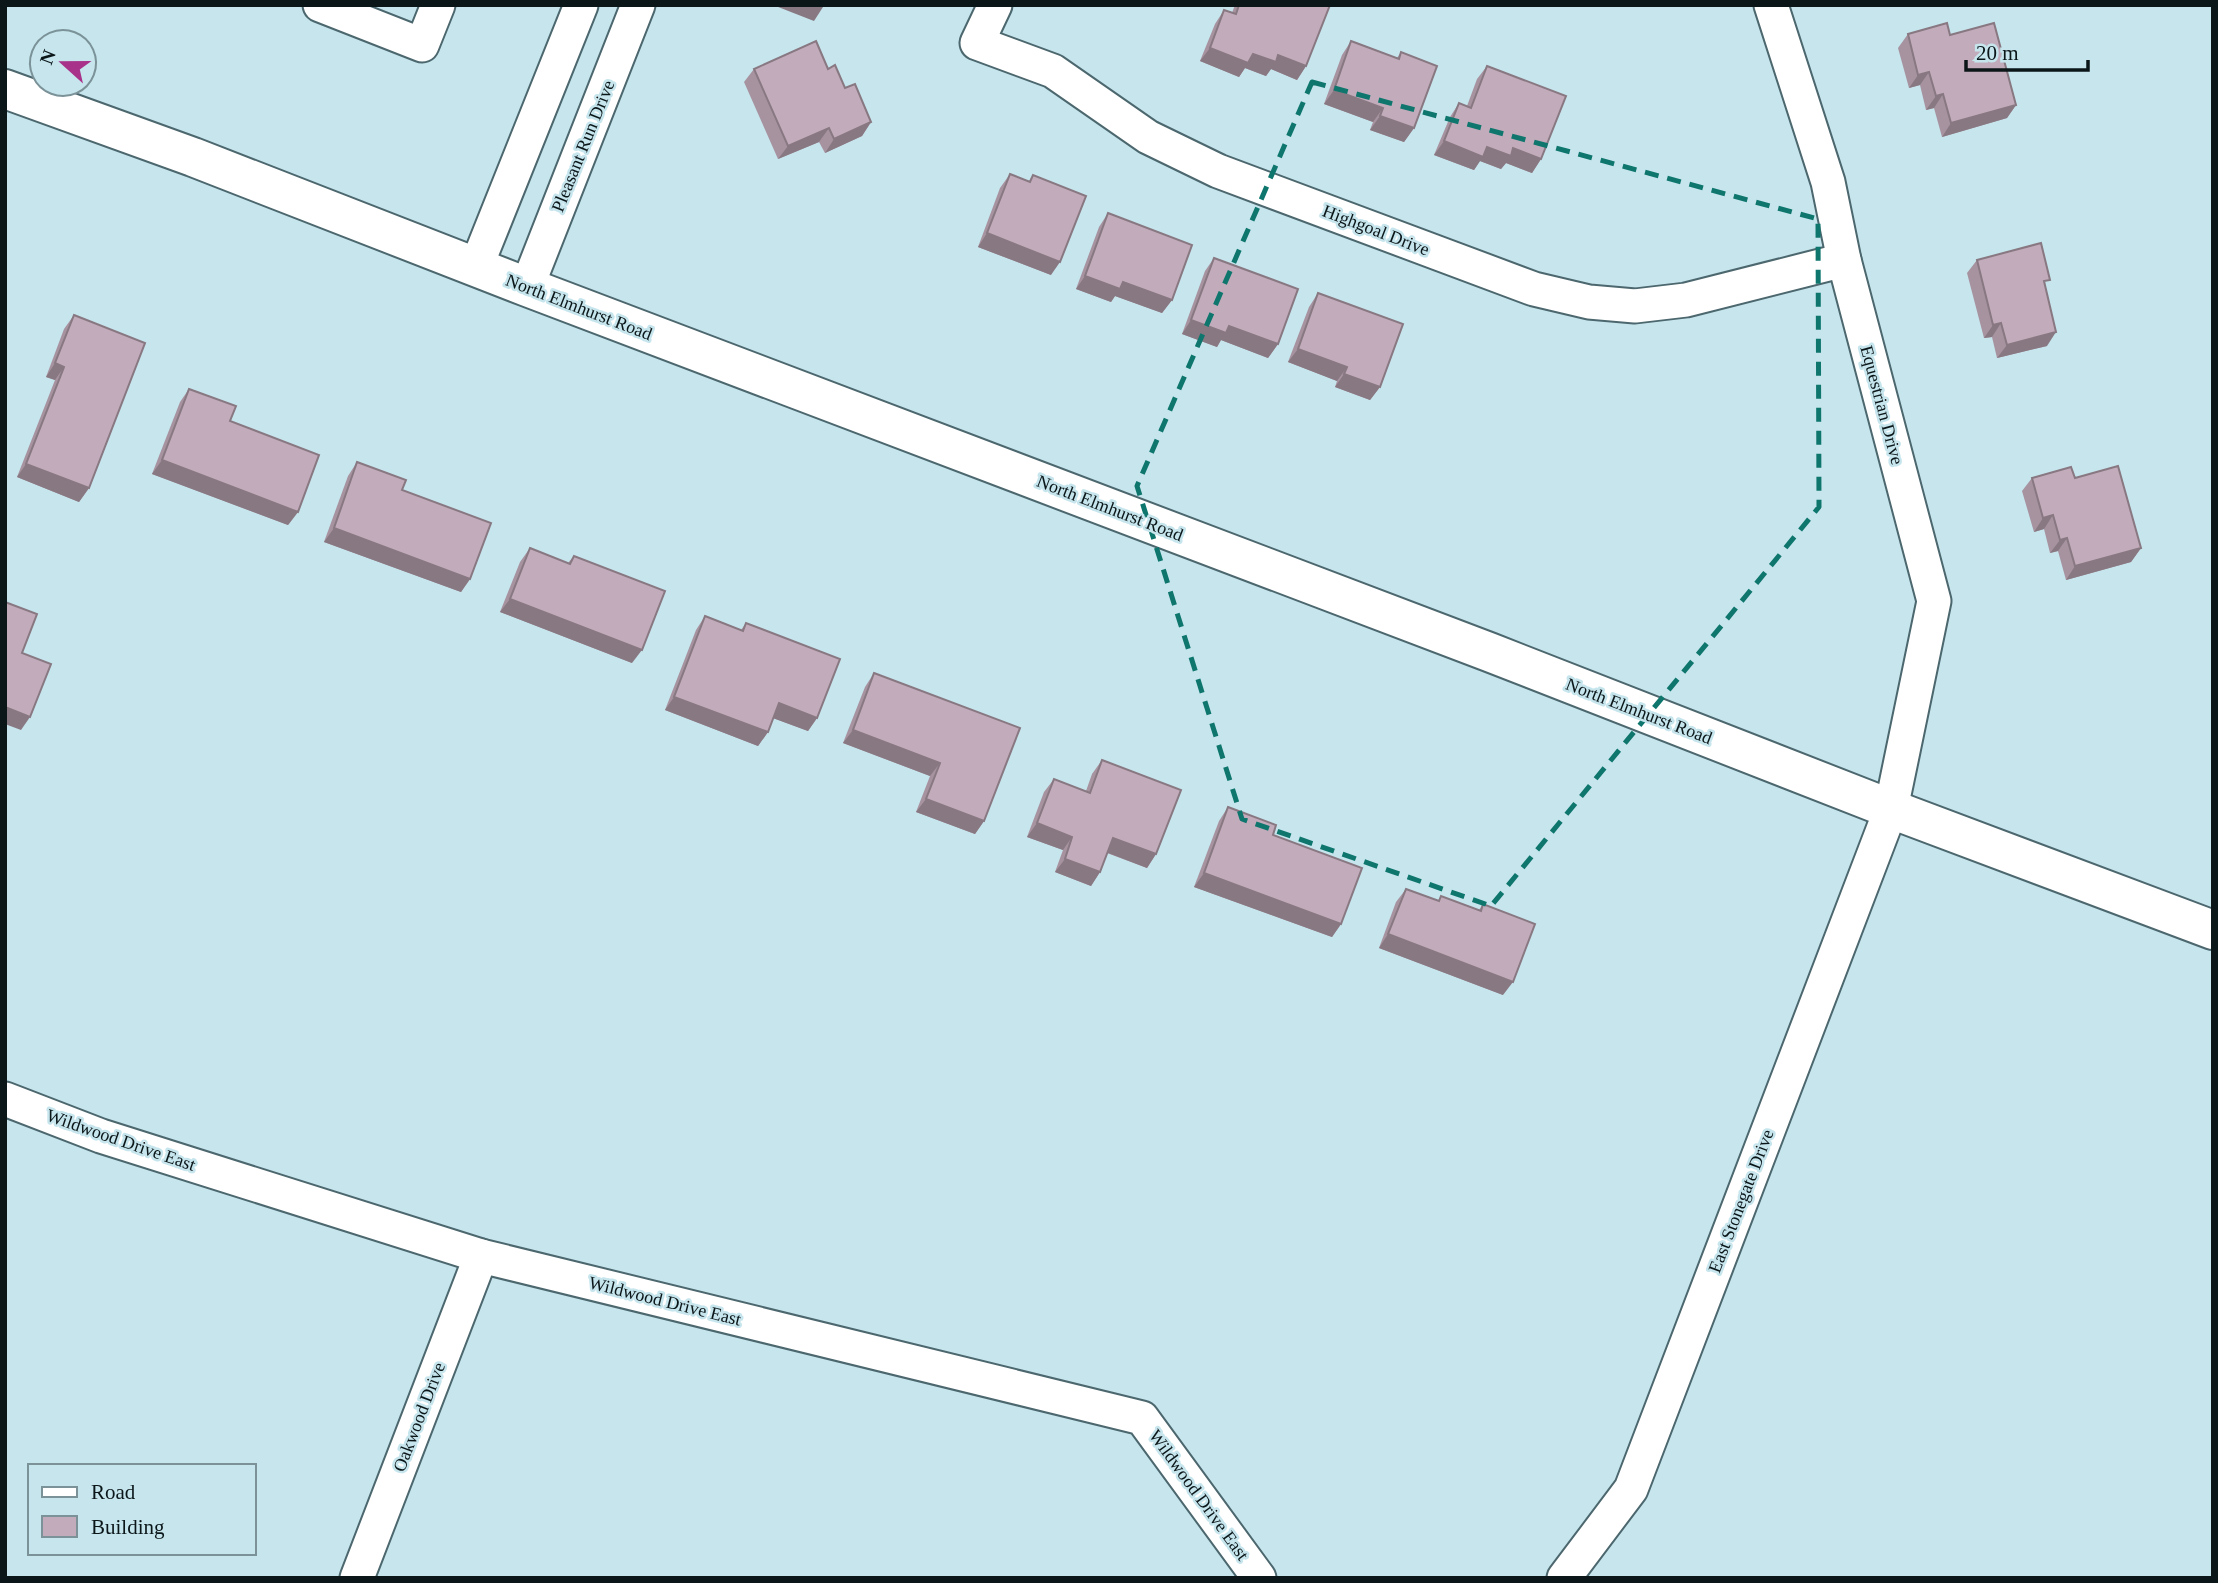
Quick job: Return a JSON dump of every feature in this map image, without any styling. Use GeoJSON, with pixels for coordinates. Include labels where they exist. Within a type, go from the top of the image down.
{"type":"FeatureCollection","features":[{"type":"Feature","properties":{"kind":"main road","name":"North Elmhurst Road"},"geometry":{"type":"LineString","coordinates":[[5,89],[193,157],[2213,930]]}},
{"type":"Feature","properties":{"kind":"street"},"geometry":{"type":"LineString","coordinates":[[320,5],[422,46],[438,5]]}},
{"type":"Feature","properties":{"kind":"street"},"geometry":{"type":"LineString","coordinates":[[476,267],[580,5]]}},
{"type":"Feature","properties":{"kind":"street","name":"Pleasant Run Drive"},"geometry":{"type":"LineString","coordinates":[[527,287],[638,5]]}},
{"type":"Feature","properties":{"kind":"street","name":"Highgoal Drive"},"geometry":{"type":"LineString","coordinates":[[995,5],[976,43],[1053,71],[1149,137],[1218,171],[1534,289],[1589,302],[1635,306],[1686,300],[1844,260]]}},
{"type":"Feature","properties":{"kind":"street","name":"Equestrian Drive"},"geometry":{"type":"LineString","coordinates":[[1771,5],[1828,182],[1844,260],[1934,601],[1891,809]]}},
{"type":"Feature","properties":{"kind":"street","name":"East Stonegate Drive"},"geometry":{"type":"LineString","coordinates":[[1564,1578],[1631,1489],[1891,809]]}},
{"type":"Feature","properties":{"kind":"street","name":"Wildwood Drive East"},"geometry":{"type":"LineString","coordinates":[[5,1099],[101,1136],[481,1256],[1142,1418],[1259,1578]]}},
{"type":"Feature","properties":{"kind":"street","name":"Oakwood Drive"},"geometry":{"type":"LineString","coordinates":[[357,1578],[481,1256]]}},
{"type":"Feature","properties":{"kind":"highlighted area"},"geometry":{"type":"Polygon","coordinates":[[[1312,82],[1818,219],[1819,507],[1491,906],[1242,819],[1137,486],[1312,82]]]}},
{"type":"Feature","properties":{"kind":"building"},"geometry":{"type":"Polygon","coordinates":[[[1239,5],[1330,5],[1306,66],[1278,55],[1276,62],[1253,54],[1248,63],[1210,48],[1224,10],[1236,14],[1239,5]]]}},
{"type":"Feature","properties":{"kind":"building"},"geometry":{"type":"Polygon","coordinates":[[[1947,23],[1950,35],[1994,23],[2016,105],[1951,123],[1943,94],[1936,96],[1929,72],[1918,75],[1908,34],[1947,23]]]}},
{"type":"Feature","properties":{"kind":"building"},"geometry":{"type":"Polygon","coordinates":[[[816,41],[828,69],[835,65],[845,88],[855,84],[871,122],[834,139],[829,128],[788,146],[754,69],[816,41]]]}},
{"type":"Feature","properties":{"kind":"building"},"geometry":{"type":"Polygon","coordinates":[[[1351,41],[1399,59],[1401,52],[1437,66],[1414,128],[1380,116],[1383,108],[1334,90],[1351,41]]]}},
{"type":"Feature","properties":{"kind":"building"},"geometry":{"type":"Polygon","coordinates":[[[1487,66],[1566,96],[1541,159],[1513,148],[1511,156],[1487,147],[1483,157],[1444,141],[1459,103],[1471,108],[1487,66]]]}},
{"type":"Feature","properties":{"kind":"building"},"geometry":{"type":"Polygon","coordinates":[[[1010,174],[1030,182],[1033,175],[1086,196],[1060,262],[987,233],[1010,174]]]}},
{"type":"Feature","properties":{"kind":"building"},"geometry":{"type":"Polygon","coordinates":[[[1108,213],[1192,245],[1172,300],[1123,282],[1120,289],[1085,276],[1108,213]]]}},
{"type":"Feature","properties":{"kind":"building"},"geometry":{"type":"Polygon","coordinates":[[[2041,243],[2050,280],[2044,281],[2056,332],[2007,345],[2001,323],[1993,325],[1977,260],[2041,243]]]}},
{"type":"Feature","properties":{"kind":"building"},"geometry":{"type":"Polygon","coordinates":[[[1214,258],[1298,289],[1278,344],[1229,326],[1226,333],[1191,320],[1214,258]]]}},
{"type":"Feature","properties":{"kind":"building"},"geometry":{"type":"Polygon","coordinates":[[[1318,293],[1403,324],[1380,387],[1344,374],[1347,367],[1298,349],[1318,293]]]}},
{"type":"Feature","properties":{"kind":"building"},"geometry":{"type":"Polygon","coordinates":[[[74,315],[145,343],[89,488],[26,464],[64,367],[55,363],[74,315]]]}},
{"type":"Feature","properties":{"kind":"building"},"geometry":{"type":"Polygon","coordinates":[[[189,389],[236,406],[230,421],[319,455],[298,512],[162,460],[189,389]]]}},
{"type":"Feature","properties":{"kind":"building"},"geometry":{"type":"Polygon","coordinates":[[[357,462],[406,480],[402,490],[491,523],[470,579],[334,528],[357,462]]]}},
{"type":"Feature","properties":{"kind":"building"},"geometry":{"type":"Polygon","coordinates":[[[2118,466],[2141,548],[2075,566],[2067,538],[2060,540],[2053,515],[2043,518],[2032,478],[2071,467],[2075,478],[2118,466]]]}},
{"type":"Feature","properties":{"kind":"building"},"geometry":{"type":"Polygon","coordinates":[[[530,548],[570,564],[574,556],[665,591],[642,650],[510,599],[530,548]]]}},
{"type":"Feature","properties":{"kind":"building"},"geometry":{"type":"Polygon","coordinates":[[[5,602],[37,614],[22,653],[51,664],[30,717],[5,707],[5,602]]]}},
{"type":"Feature","properties":{"kind":"building"},"geometry":{"type":"Polygon","coordinates":[[[705,616],[743,631],[746,623],[840,659],[817,718],[779,703],[768,732],[674,697],[705,616]]]}},
{"type":"Feature","properties":{"kind":"building"},"geometry":{"type":"Polygon","coordinates":[[[874,673],[1020,728],[984,821],[926,799],[940,763],[853,730],[874,673]]]}},
{"type":"Feature","properties":{"kind":"building"},"geometry":{"type":"Polygon","coordinates":[[[1102,760],[1181,790],[1156,854],[1113,838],[1100,872],[1065,859],[1072,837],[1037,823],[1054,779],[1090,793],[1102,760]]]}},
{"type":"Feature","properties":{"kind":"building"},"geometry":{"type":"Polygon","coordinates":[[[1228,807],[1276,825],[1273,835],[1362,868],[1341,924],[1204,873],[1228,807]]]}},
{"type":"Feature","properties":{"kind":"building"},"geometry":{"type":"Polygon","coordinates":[[[1406,889],[1439,901],[1441,896],[1481,911],[1483,904],[1535,924],[1513,982],[1388,934],[1406,889]]]}}]}
